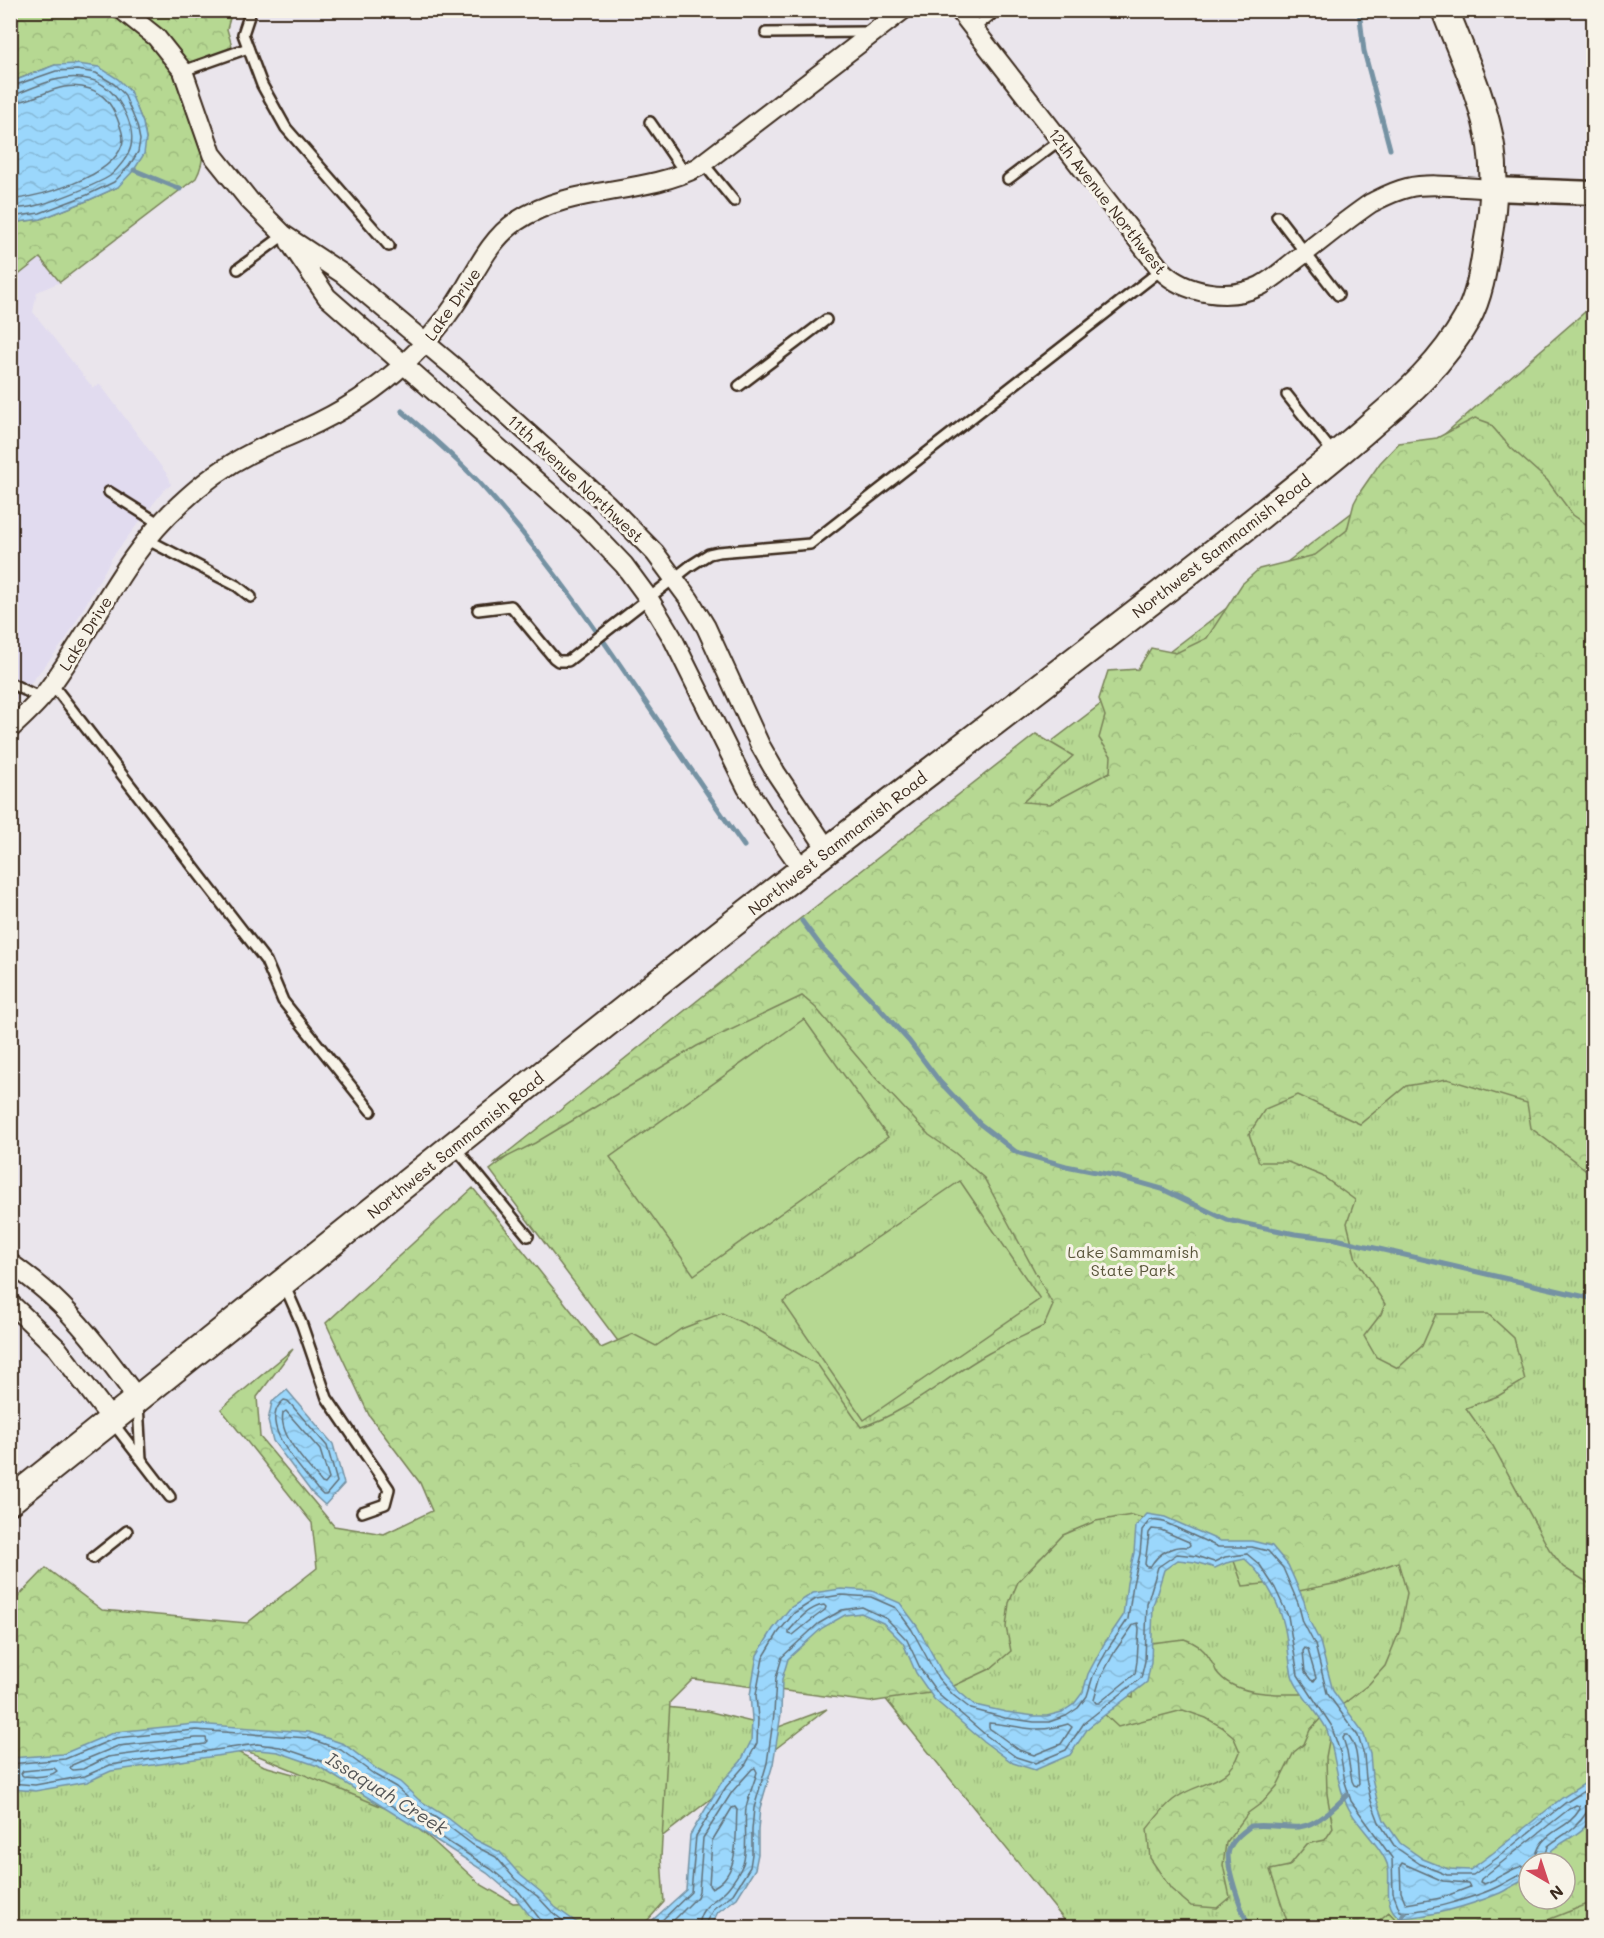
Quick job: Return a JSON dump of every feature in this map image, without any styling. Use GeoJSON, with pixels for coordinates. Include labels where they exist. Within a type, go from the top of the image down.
{"type":"FeatureCollection","features":[{"type":"Feature","properties":{"kind":"main road","name":"Northwest Sammamish Road"},"geometry":{"type":"LineString","coordinates":[[10,1502],[827,849],[1118,627],[1335,456],[1398,403],[1432,370],[1454,342],[1471,311],[1482,275],[1490,231],[1494,189],[1491,146],[1485,122],[1476,90],[1445,10]]}},
{"type":"Feature","properties":{"kind":"street","name":"11th Avenue Northwest"},"geometry":{"type":"LineString","coordinates":[[122,10],[156,37],[183,71],[212,154],[249,200],[284,234],[343,274],[425,343],[621,517],[650,547],[675,578],[706,627],[766,755],[827,849]]}},
{"type":"Feature","properties":{"kind":"street","name":"Lake Drive"},"geometry":{"type":"LineString","coordinates":[[10,729],[47,691],[97,612],[160,524],[194,491],[216,475],[250,453],[334,415],[404,365],[455,306],[490,248],[515,222],[533,212],[566,200],[685,173],[703,163],[903,10]]}},
{"type":"Feature","properties":{"kind":"street","name":"12th Avenue Northwest"},"geometry":{"type":"LineString","coordinates":[[959,10],[1161,270],[1186,287],[1210,293],[1236,294],[1251,290],[1269,281],[1371,203],[1407,188],[1425,186],[1494,189]]}},
{"type":"Feature","properties":{"kind":"street"},"geometry":{"type":"LineString","coordinates":[[1494,189],[1593,193]]}},
{"type":"Feature","properties":{"kind":"street","name":"11th Avenue Northwest"},"geometry":{"type":"LineString","coordinates":[[284,234],[327,297],[584,523],[624,565],[649,599],[691,673],[747,788],[802,869]]}},
{"type":"Feature","properties":{"kind":"street"},"geometry":{"type":"LineString","coordinates":[[10,1263],[43,1288],[74,1319],[138,1399]]}},
{"type":"Feature","properties":{"kind":"street"},"geometry":{"type":"LineString","coordinates":[[10,1304],[57,1348],[112,1420]]}},
{"type":"Feature","properties":{"kind":"lane"},"geometry":{"type":"LineString","coordinates":[[251,10],[243,34],[262,85],[286,128],[389,246]]}},
{"type":"Feature","properties":{"kind":"lane"},"geometry":{"type":"LineString","coordinates":[[974,29],[997,10]]}},
{"type":"Feature","properties":{"kind":"lane"},"geometry":{"type":"LineString","coordinates":[[766,33],[874,32]]}},
{"type":"Feature","properties":{"kind":"lane"},"geometry":{"type":"LineString","coordinates":[[183,71],[248,48]]}},
{"type":"Feature","properties":{"kind":"lane"},"geometry":{"type":"LineString","coordinates":[[650,122],[685,173]]}},
{"type":"Feature","properties":{"kind":"lane"},"geometry":{"type":"LineString","coordinates":[[1008,179],[1060,140]]}},
{"type":"Feature","properties":{"kind":"lane"},"geometry":{"type":"LineString","coordinates":[[703,163],[734,201]]}},
{"type":"Feature","properties":{"kind":"lane"},"geometry":{"type":"LineString","coordinates":[[1277,216],[1338,295]]}},
{"type":"Feature","properties":{"kind":"lane"},"geometry":{"type":"LineString","coordinates":[[238,268],[284,234]]}},
{"type":"Feature","properties":{"kind":"lane"},"geometry":{"type":"LineString","coordinates":[[478,610],[510,606],[554,658],[563,662],[572,659],[709,554],[810,544],[1161,270]]}},
{"type":"Feature","properties":{"kind":"lane"},"geometry":{"type":"LineString","coordinates":[[740,386],[826,320]]}},
{"type":"Feature","properties":{"kind":"lane"},"geometry":{"type":"LineString","coordinates":[[1287,394],[1335,456]]}},
{"type":"Feature","properties":{"kind":"lane"},"geometry":{"type":"LineString","coordinates":[[109,492],[160,524]]}},
{"type":"Feature","properties":{"kind":"lane"},"geometry":{"type":"LineString","coordinates":[[148,540],[237,586],[251,597]]}},
{"type":"Feature","properties":{"kind":"lane"},"geometry":{"type":"LineString","coordinates":[[10,683],[47,691],[266,962],[284,1001],[371,1111]]}},
{"type":"Feature","properties":{"kind":"lane"},"geometry":{"type":"LineString","coordinates":[[454,1146],[528,1236]]}},
{"type":"Feature","properties":{"kind":"lane"},"geometry":{"type":"LineString","coordinates":[[283,1282],[302,1325],[327,1398],[389,1489],[385,1504],[362,1512]]}},
{"type":"Feature","properties":{"kind":"lane"},"geometry":{"type":"LineString","coordinates":[[138,1399],[141,1459]]}},
{"type":"Feature","properties":{"kind":"lane"},"geometry":{"type":"LineString","coordinates":[[112,1420],[170,1497]]}},
{"type":"Feature","properties":{"kind":"lane"},"geometry":{"type":"LineString","coordinates":[[93,1557],[127,1531]]}},
{"type":"Feature","properties":{"kind":"shaded area"},"geometry":{"type":"Polygon","coordinates":[[[11,11],[194,164],[196,178],[60,282],[37,292],[33,312],[93,388],[100,384],[169,477],[171,485],[164,490],[113,556],[65,641],[11,707],[11,11]]]}},
{"type":"Feature","properties":{"kind":"green space"},"geometry":{"type":"Polygon","coordinates":[[[11,11],[232,11],[227,29],[234,53],[183,71],[197,111],[203,139],[201,166],[196,178],[60,282],[40,258],[11,281],[11,223],[41,219],[118,187],[146,139],[136,106],[55,65],[11,82],[11,11]]]}},
{"type":"Feature","properties":{"kind":"green space","name":"Lake Sammamish State Park"},"geometry":{"type":"Polygon","coordinates":[[[1593,305],[1593,1927],[1070,1927],[884,1697],[490,1170],[1371,498],[1593,305]]]}},
{"type":"Feature","properties":{"kind":"green space","name":"Lake Sammamish State Park"},"geometry":{"type":"Polygon","coordinates":[[[1475,418],[1489,423],[1511,448],[1547,480],[1573,515],[1593,529],[1593,1175],[1531,1128],[1527,1103],[1447,1079],[1406,1086],[1360,1124],[1298,1095],[1265,1109],[1249,1134],[1259,1162],[1288,1162],[1322,1176],[1355,1200],[1347,1223],[1356,1259],[1385,1304],[1381,1314],[1364,1336],[1376,1357],[1398,1368],[1422,1346],[1436,1314],[1488,1314],[1514,1338],[1525,1380],[1498,1396],[1466,1408],[1493,1446],[1549,1549],[1563,1567],[1593,1586],[1593,1902],[1577,1908],[1577,1851],[1517,1851],[1517,1911],[1570,1911],[1550,1919],[1519,1923],[1509,1927],[1402,1927],[1389,1912],[1371,1927],[1289,1927],[1270,1870],[1289,1866],[1307,1844],[1325,1840],[1333,1828],[1327,1794],[1326,1757],[1332,1725],[1341,1706],[1369,1684],[1385,1666],[1400,1630],[1407,1593],[1398,1562],[1338,1583],[1294,1592],[1274,1583],[1243,1586],[1234,1561],[1149,1520],[1132,1515],[1096,1521],[1063,1535],[1018,1582],[1009,1603],[1006,1627],[1011,1651],[990,1669],[943,1691],[870,1702],[693,1679],[670,1702],[661,1857],[664,1902],[648,1920],[632,1928],[573,1927],[436,1829],[215,1738],[11,1769],[10,1605],[46,1568],[102,1610],[247,1623],[317,1568],[312,1523],[221,1409],[293,1349],[257,1397],[260,1437],[334,1526],[384,1534],[432,1511],[420,1483],[369,1415],[326,1323],[473,1188],[601,1348],[633,1334],[656,1346],[681,1329],[722,1313],[758,1330],[818,1365],[861,1427],[895,1412],[973,1362],[1044,1326],[1053,1305],[984,1178],[955,1153],[929,1135],[871,1073],[816,1008],[802,996],[697,1046],[535,1143],[493,1164],[778,936],[1036,734],[1073,756],[1023,802],[1050,804],[1110,772],[1111,756],[1099,738],[1105,716],[1099,699],[1108,671],[1138,669],[1151,648],[1176,653],[1207,638],[1242,584],[1259,569],[1315,555],[1347,530],[1354,503],[1360,492],[1380,463],[1399,443],[1437,438],[1475,418]]]}},
{"type":"Feature","properties":{"kind":"green space"},"geometry":{"type":"Polygon","coordinates":[[[804,1019],[888,1137],[694,1275],[610,1157],[804,1019]]]}},
{"type":"Feature","properties":{"kind":"green space"},"geometry":{"type":"Polygon","coordinates":[[[960,1181],[1040,1299],[864,1420],[783,1302],[960,1181]]]}},
{"type":"Feature","properties":{"kind":"green space"},"geometry":{"type":"Polygon","coordinates":[[[1184,1639],[1201,1648],[1210,1658],[1216,1671],[1234,1686],[1257,1692],[1306,1694],[1321,1718],[1310,1730],[1304,1744],[1294,1752],[1277,1786],[1263,1802],[1248,1813],[1226,1843],[1223,1865],[1230,1897],[1217,1908],[1191,1906],[1171,1889],[1150,1858],[1147,1829],[1173,1800],[1192,1789],[1211,1782],[1228,1771],[1240,1752],[1233,1736],[1206,1718],[1183,1710],[1118,1727],[1102,1712],[1117,1693],[1133,1698],[1135,1676],[1143,1644],[1184,1639]]]}},
{"type":"Feature","properties":{"kind":"green space"},"geometry":{"type":"Polygon","coordinates":[[[665,1707],[707,1711],[776,1728],[827,1709],[545,1927],[156,1928],[134,1924],[122,1928],[11,1928],[11,1768],[232,1749],[264,1766],[293,1774],[333,1775],[388,1804],[480,1884],[513,1903],[544,1902],[665,1707]]]}},
{"type":"Feature","properties":{"kind":"water"},"geometry":{"type":"Polygon","coordinates":[[[77,64],[99,67],[118,79],[130,91],[143,123],[146,139],[144,154],[134,170],[118,187],[41,219],[11,223],[11,82],[55,65],[77,64]]]}},
{"type":"Feature","properties":{"kind":"water"},"geometry":{"type":"Polygon","coordinates":[[[287,1390],[333,1444],[344,1484],[325,1505],[312,1493],[273,1441],[268,1421],[272,1402],[287,1390]]]}},
{"type":"Feature","properties":{"kind":"water"},"geometry":{"type":"Polygon","coordinates":[[[1147,1514],[1165,1517],[1220,1541],[1252,1541],[1272,1546],[1288,1565],[1304,1601],[1309,1620],[1320,1642],[1333,1691],[1363,1732],[1370,1753],[1377,1800],[1384,1820],[1400,1843],[1423,1859],[1448,1869],[1470,1870],[1562,1798],[1593,1778],[1595,1804],[1591,1819],[1576,1834],[1552,1851],[1517,1851],[1517,1884],[1500,1893],[1438,1913],[1400,1918],[1390,1905],[1389,1873],[1385,1859],[1350,1811],[1342,1794],[1326,1728],[1294,1681],[1283,1621],[1268,1587],[1245,1559],[1215,1568],[1178,1560],[1164,1570],[1153,1606],[1151,1662],[1147,1682],[1088,1728],[1070,1755],[1035,1770],[1013,1763],[934,1699],[916,1673],[903,1643],[883,1623],[861,1613],[845,1615],[822,1628],[788,1659],[782,1679],[781,1714],[773,1764],[760,1808],[755,1869],[737,1898],[718,1912],[710,1927],[642,1927],[646,1926],[686,1890],[690,1835],[721,1783],[741,1761],[751,1741],[750,1695],[757,1655],[773,1629],[790,1608],[813,1593],[841,1589],[872,1591],[900,1603],[917,1626],[943,1674],[975,1705],[1006,1712],[1047,1716],[1062,1712],[1074,1704],[1083,1692],[1088,1674],[1104,1644],[1123,1616],[1134,1553],[1136,1526],[1147,1514]]]}},
{"type":"Feature","properties":{"kind":"water","name":"Issaquah Creek"},"geometry":{"type":"Polygon","coordinates":[[[195,1724],[309,1732],[344,1744],[378,1770],[400,1782],[419,1800],[448,1818],[476,1840],[500,1852],[519,1874],[555,1907],[583,1927],[539,1927],[515,1897],[487,1873],[318,1766],[278,1752],[258,1750],[111,1771],[87,1782],[35,1791],[11,1789],[11,1758],[63,1754],[115,1732],[195,1724]]]}},
{"type":"Feature","properties":{"kind":"waterway"},"geometry":{"type":"LineString","coordinates":[[1359,10],[1364,51],[1390,149]]}},
{"type":"Feature","properties":{"kind":"waterway"},"geometry":{"type":"LineString","coordinates":[[134,170],[180,189]]}},
{"type":"Feature","properties":{"kind":"waterway"},"geometry":{"type":"LineString","coordinates":[[402,411],[475,479],[555,574],[588,618],[744,846]]}},
{"type":"Feature","properties":{"kind":"waterway"},"geometry":{"type":"LineString","coordinates":[[802,921],[823,949],[909,1041],[940,1082],[980,1124],[1016,1152],[1162,1189],[1227,1220],[1295,1234],[1336,1239],[1594,1299]]}},
{"type":"Feature","properties":{"kind":"waterway"},"geometry":{"type":"LineString","coordinates":[[1250,1928],[1229,1866],[1229,1850],[1238,1836],[1251,1826],[1306,1826],[1325,1815],[1347,1795]]}},
{"type":"Feature","properties":{"kind":"waterway"},"geometry":{"type":"LineString","coordinates":[[1396,1928],[1404,1913]]}}]}
